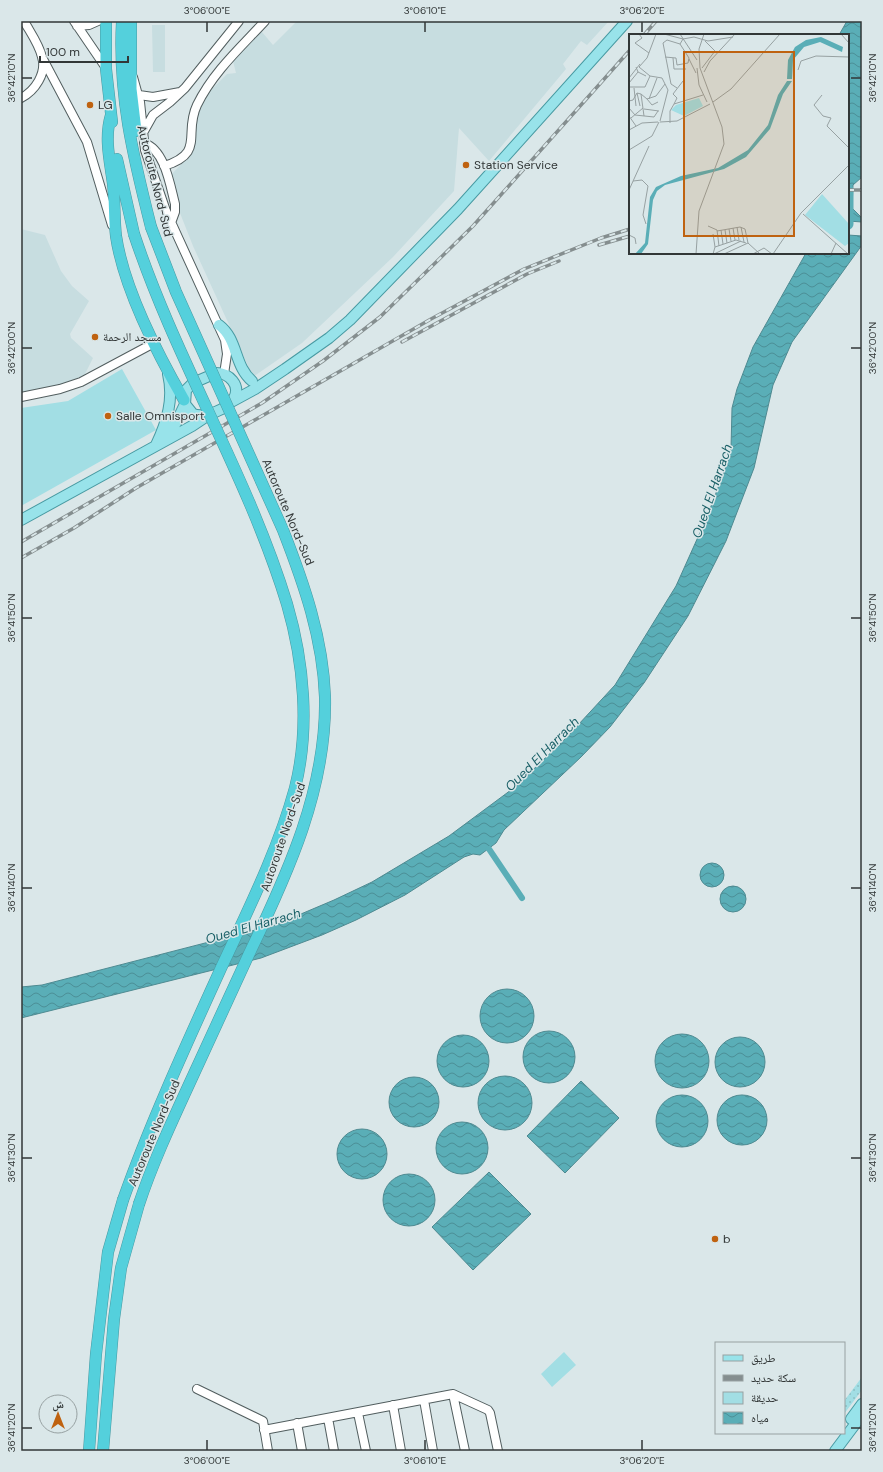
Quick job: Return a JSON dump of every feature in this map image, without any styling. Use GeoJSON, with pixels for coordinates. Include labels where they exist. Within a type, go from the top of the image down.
{"type":"FeatureCollection","features":[{"type":"Feature","properties":{"kind":"highway","name":"Autoroute Nord-Sud"},"geometry":{"type":"LineString","coordinates":[[89,1451],[96,1354],[108,1252],[123,1200],[172,1080],[282,832],[295,786],[303,725],[301,676],[296,642],[286,604],[265,543],[237,476],[157,298],[134,234],[119,171],[111,115],[106,69],[106,21]]}},
{"type":"Feature","properties":{"kind":"highway","name":"Autoroute Nord-Sud"},"geometry":{"type":"LineString","coordinates":[[103,1451],[114,1319],[121,1268],[139,1204],[149,1172],[282,885],[310,807],[319,769],[324,735],[325,697],[316,628],[309,600],[297,565],[277,516],[176,292],[151,227],[133,153],[122,89],[120,56],[122,21]]}},
{"type":"Feature","properties":{"kind":"highway"},"geometry":{"type":"LineString","coordinates":[[131,21],[131,73],[136,134],[133,153]]}},
{"type":"Feature","properties":{"kind":"highway"},"geometry":{"type":"LineString","coordinates":[[111,115],[108,138],[115,206],[116,235],[130,287],[154,343],[184,402]]}},
{"type":"Feature","properties":{"kind":"main road"},"geometry":{"type":"LineString","coordinates":[[21,520],[192,426],[210,414],[255,389],[329,338],[386,284],[458,209],[626,21]]}},
{"type":"Feature","properties":{"kind":"main road"},"geometry":{"type":"LineString","coordinates":[[219,325],[230,335],[243,370],[252,381]]}},
{"type":"Feature","properties":{"kind":"main road"},"geometry":{"type":"LineString","coordinates":[[160,443],[170,405],[170,392],[166,366]]}},
{"type":"Feature","properties":{"kind":"main road"},"geometry":{"type":"LineString","coordinates":[[160,443],[176,423],[184,402],[186,390],[193,383],[212,374],[252,381],[262,379],[285,369]]}},
{"type":"Feature","properties":{"kind":"main road"},"geometry":{"type":"LineString","coordinates":[[227,376],[236,390],[231,402]]}},
{"type":"Feature","properties":{"kind":"main road"},"geometry":{"type":"LineString","coordinates":[[184,402],[193,414],[204,416],[210,414]]}},
{"type":"Feature","properties":{"kind":"main road"},"geometry":{"type":"LineString","coordinates":[[845,1428],[862,1404]]}},
{"type":"Feature","properties":{"kind":"main road"},"geometry":{"type":"LineString","coordinates":[[835,1451],[862,1415]]}},
{"type":"Feature","properties":{"kind":"main road"},"geometry":{"type":"LineString","coordinates":[[828,1451],[840,1434]]}},
{"type":"Feature","properties":{"kind":"street"},"geometry":{"type":"LineString","coordinates":[[24,21],[87,142],[116,235]]}},
{"type":"Feature","properties":{"kind":"street"},"geometry":{"type":"LineString","coordinates":[[76,23],[89,25],[98,21]]}},
{"type":"Feature","properties":{"kind":"street"},"geometry":{"type":"LineString","coordinates":[[143,132],[156,111],[170,102],[181,92],[239,21]]}},
{"type":"Feature","properties":{"kind":"street"},"geometry":{"type":"LineString","coordinates":[[164,166],[179,161],[184,157],[191,145],[196,107],[203,94],[213,78],[265,21]]}},
{"type":"Feature","properties":{"kind":"street"},"geometry":{"type":"LineString","coordinates":[[76,23],[106,69]]}},
{"type":"Feature","properties":{"kind":"street"},"geometry":{"type":"LineString","coordinates":[[21,98],[35,88],[40,79],[43,59]]}},
{"type":"Feature","properties":{"kind":"street"},"geometry":{"type":"LineString","coordinates":[[131,73],[139,94],[144,143],[147,156],[171,224],[196,274],[226,344],[227,376]]}},
{"type":"Feature","properties":{"kind":"street"},"geometry":{"type":"LineString","coordinates":[[139,94],[153,97],[181,92]]}},
{"type":"Feature","properties":{"kind":"street"},"geometry":{"type":"LineString","coordinates":[[153,97],[156,104],[156,111]]}},
{"type":"Feature","properties":{"kind":"street"},"geometry":{"type":"LineString","coordinates":[[144,143],[158,152],[164,166],[175,212],[171,224]]}},
{"type":"Feature","properties":{"kind":"street"},"geometry":{"type":"LineString","coordinates":[[21,397],[60,389],[81,382],[154,343]]}},
{"type":"Feature","properties":{"kind":"street"},"geometry":{"type":"LineString","coordinates":[[197,1389],[263,1421],[268,1451]]}},
{"type":"Feature","properties":{"kind":"street"},"geometry":{"type":"LineString","coordinates":[[264,1430],[453,1394],[488,1410],[498,1451]]}},
{"type":"Feature","properties":{"kind":"street"},"geometry":{"type":"LineString","coordinates":[[453,1394],[465,1451]]}},
{"type":"Feature","properties":{"kind":"street"},"geometry":{"type":"LineString","coordinates":[[424,1400],[433,1451]]}},
{"type":"Feature","properties":{"kind":"street"},"geometry":{"type":"LineString","coordinates":[[393,1405],[401,1451]]}},
{"type":"Feature","properties":{"kind":"street"},"geometry":{"type":"LineString","coordinates":[[358,1413],[366,1451]]}},
{"type":"Feature","properties":{"kind":"street"},"geometry":{"type":"LineString","coordinates":[[328,1418],[334,1451]]}},
{"type":"Feature","properties":{"kind":"street"},"geometry":{"type":"LineString","coordinates":[[297,1423],[302,1451]]}},
{"type":"Feature","properties":{"kind":"shaded area"},"geometry":{"type":"Polygon","coordinates":[[[297,21],[609,21],[587,45],[581,41],[563,64],[566,69],[489,161],[459,128],[454,191],[393,257],[302,343],[253,377],[193,246],[178,208],[170,176],[190,155],[196,116],[206,95],[227,74],[236,73],[233,61],[256,25],[273,45],[297,21]]]}},
{"type":"Feature","properties":{"kind":"shaded area"},"geometry":{"type":"Polygon","coordinates":[[[152,25],[165,25],[165,72],[153,72],[152,25]]]}},
{"type":"Feature","properties":{"kind":"shaded area"},"geometry":{"type":"Polygon","coordinates":[[[21,229],[45,235],[61,271],[72,286],[89,301],[70,334],[71,338],[93,358],[84,376],[68,384],[21,393],[21,229]]]}},
{"type":"Feature","properties":{"kind":"green space"},"geometry":{"type":"Polygon","coordinates":[[[122,369],[156,430],[21,506],[21,408],[68,401],[122,369]]]}},
{"type":"Feature","properties":{"kind":"green space"},"geometry":{"type":"Polygon","coordinates":[[[564,1352],[576,1365],[552,1387],[541,1374],[564,1352]]]}},
{"type":"Feature","properties":{"kind":"green space"},"geometry":{"type":"Polygon","coordinates":[[[862,1377],[862,1390],[845,1413],[845,1400],[862,1377]]]}},
{"type":"Feature","properties":{"kind":"water"},"geometry":{"type":"Polygon","coordinates":[[[847,21],[862,21],[862,177],[853,185],[852,208],[862,218],[862,222],[849,221],[849,34],[840,34],[847,21]]]}},
{"type":"Feature","properties":{"kind":"water"},"geometry":{"type":"Polygon","coordinates":[[[849,235],[862,236],[862,245],[792,342],[773,385],[754,468],[726,541],[688,616],[644,683],[610,727],[581,757],[504,830],[496,843],[480,855],[473,854],[464,857],[405,895],[356,920],[322,935],[261,958],[21,1018],[21,987],[42,985],[275,925],[372,882],[449,836],[515,787],[566,738],[615,685],[676,586],[707,517],[728,461],[731,449],[732,408],[737,389],[753,347],[805,254],[849,254],[849,235]]]}},
{"type":"Feature","properties":{"kind":"water"},"geometry":{"type":"Polygon","coordinates":[[[712,863],[721,866],[724,875],[721,884],[712,887],[703,884],[700,875],[703,866],[712,863]]]}},
{"type":"Feature","properties":{"kind":"water"},"geometry":{"type":"Polygon","coordinates":[[[733,886],[742,890],[746,899],[742,908],[733,912],[724,908],[720,899],[724,890],[733,886]]]}},
{"type":"Feature","properties":{"kind":"water"},"geometry":{"type":"Polygon","coordinates":[[[507,989],[517,991],[526,997],[532,1006],[534,1016],[532,1026],[526,1035],[517,1041],[507,1043],[497,1041],[488,1035],[482,1026],[480,1016],[482,1006],[488,997],[497,991],[507,989]]]}},
{"type":"Feature","properties":{"kind":"water"},"geometry":{"type":"Polygon","coordinates":[[[544,1031],[554,1031],[564,1035],[571,1042],[575,1052],[575,1062],[571,1072],[564,1079],[554,1083],[544,1083],[534,1079],[527,1072],[523,1062],[523,1052],[527,1042],[534,1035],[544,1031]]]}},
{"type":"Feature","properties":{"kind":"water"},"geometry":{"type":"Polygon","coordinates":[[[682,1034],[692,1036],[701,1042],[707,1051],[709,1061],[707,1071],[701,1080],[692,1086],[682,1088],[672,1086],[663,1080],[657,1071],[655,1061],[657,1051],[663,1042],[672,1036],[682,1034]]]}},
{"type":"Feature","properties":{"kind":"water"},"geometry":{"type":"Polygon","coordinates":[[[458,1035],[468,1035],[482,1042],[489,1056],[489,1066],[482,1080],[468,1087],[458,1087],[448,1083],[441,1076],[437,1066],[437,1056],[441,1046],[448,1039],[458,1035]]]}},
{"type":"Feature","properties":{"kind":"water"},"geometry":{"type":"Polygon","coordinates":[[[740,1037],[754,1041],[761,1048],[765,1062],[761,1076],[754,1083],[740,1087],[726,1083],[719,1076],[715,1062],[719,1048],[726,1041],[740,1037]]]}},
{"type":"Feature","properties":{"kind":"water"},"geometry":{"type":"Polygon","coordinates":[[[505,1076],[520,1081],[524,1084],[527,1088],[532,1103],[527,1118],[524,1122],[520,1125],[505,1130],[490,1125],[486,1122],[483,1118],[478,1103],[483,1088],[486,1084],[490,1081],[505,1076]]]}},
{"type":"Feature","properties":{"kind":"water"},"geometry":{"type":"Polygon","coordinates":[[[409,1077],[419,1077],[432,1084],[439,1097],[439,1107],[432,1120],[419,1127],[409,1127],[400,1123],[393,1116],[389,1107],[389,1097],[393,1088],[400,1081],[409,1077]]]}},
{"type":"Feature","properties":{"kind":"water"},"geometry":{"type":"Polygon","coordinates":[[[581,1081],[619,1118],[565,1173],[527,1136],[581,1081]]]}},
{"type":"Feature","properties":{"kind":"water"},"geometry":{"type":"Polygon","coordinates":[[[677,1095],[687,1095],[701,1102],[708,1116],[708,1126],[701,1140],[687,1147],[677,1147],[667,1143],[660,1136],[656,1126],[656,1116],[660,1106],[667,1099],[677,1095]]]}},
{"type":"Feature","properties":{"kind":"water"},"geometry":{"type":"Polygon","coordinates":[[[742,1095],[752,1097],[760,1102],[765,1110],[767,1120],[765,1130],[760,1138],[752,1143],[742,1145],[732,1143],[724,1138],[719,1130],[717,1120],[719,1110],[724,1102],[732,1097],[742,1095]]]}},
{"type":"Feature","properties":{"kind":"water"},"geometry":{"type":"Polygon","coordinates":[[[462,1122],[472,1124],[480,1130],[486,1138],[488,1148],[486,1158],[480,1166],[472,1172],[462,1174],[452,1172],[444,1166],[438,1158],[436,1148],[438,1138],[444,1130],[452,1124],[462,1122]]]}},
{"type":"Feature","properties":{"kind":"water"},"geometry":{"type":"Polygon","coordinates":[[[357,1129],[367,1129],[380,1136],[387,1149],[387,1159],[380,1172],[367,1179],[357,1179],[348,1175],[341,1168],[337,1159],[337,1149],[341,1140],[348,1133],[357,1129]]]}},
{"type":"Feature","properties":{"kind":"water"},"geometry":{"type":"Polygon","coordinates":[[[489,1172],[531,1214],[473,1270],[432,1227],[489,1172]]]}},
{"type":"Feature","properties":{"kind":"water"},"geometry":{"type":"Polygon","coordinates":[[[404,1174],[414,1174],[424,1178],[431,1185],[435,1195],[435,1205],[431,1215],[424,1222],[414,1226],[404,1226],[394,1222],[387,1215],[383,1205],[383,1195],[387,1185],[394,1178],[404,1174]]]}},
{"type":"Feature","properties":{"kind":"waterway"},"geometry":{"type":"LineString","coordinates":[[489,849],[522,898]]}},
{"type":"Feature","properties":{"kind":"railway"},"geometry":{"type":"LineString","coordinates":[[645,34],[656,21]]}},
{"type":"Feature","properties":{"kind":"railway"},"geometry":{"type":"LineString","coordinates":[[21,542],[262,403],[323,361],[380,317],[473,226],[629,51]]}},
{"type":"Feature","properties":{"kind":"railway"},"geometry":{"type":"LineString","coordinates":[[849,190],[862,190]]}},
{"type":"Feature","properties":{"kind":"railway"},"geometry":{"type":"LineString","coordinates":[[21,558],[74,528],[136,488],[431,319],[524,269],[601,238],[629,229]]}},
{"type":"Feature","properties":{"kind":"railway"},"geometry":{"type":"LineString","coordinates":[[599,245],[629,236]]}},
{"type":"Feature","properties":{"kind":"railway"},"geometry":{"type":"LineString","coordinates":[[402,342],[527,274],[559,261]]}},
{"type":"Feature","properties":{"kind":"place","name":"LG"},"geometry":{"type":"Point","coordinates":[90,105]}},
{"type":"Feature","properties":{"kind":"place","name":"Station Service"},"geometry":{"type":"Point","coordinates":[466,165]}},
{"type":"Feature","properties":{"kind":"place","name":"مسجد الرحمة"},"geometry":{"type":"Point","coordinates":[95,337]}},
{"type":"Feature","properties":{"kind":"place","name":"Salle Omnisport"},"geometry":{"type":"Point","coordinates":[108,416]}},
{"type":"Feature","properties":{"kind":"place","name":"b"},"geometry":{"type":"Point","coordinates":[715,1239]}},
{"type":"Feature","properties":{"kind":"water label","name":"Oued El Harrach"},"geometry":{"type":"Point","coordinates":[712,491]}},
{"type":"Feature","properties":{"kind":"water label","name":"Oued El Harrach"},"geometry":{"type":"Point","coordinates":[542,754]}},
{"type":"Feature","properties":{"kind":"water label","name":"Oued El Harrach"},"geometry":{"type":"Point","coordinates":[253,926]}}]}
